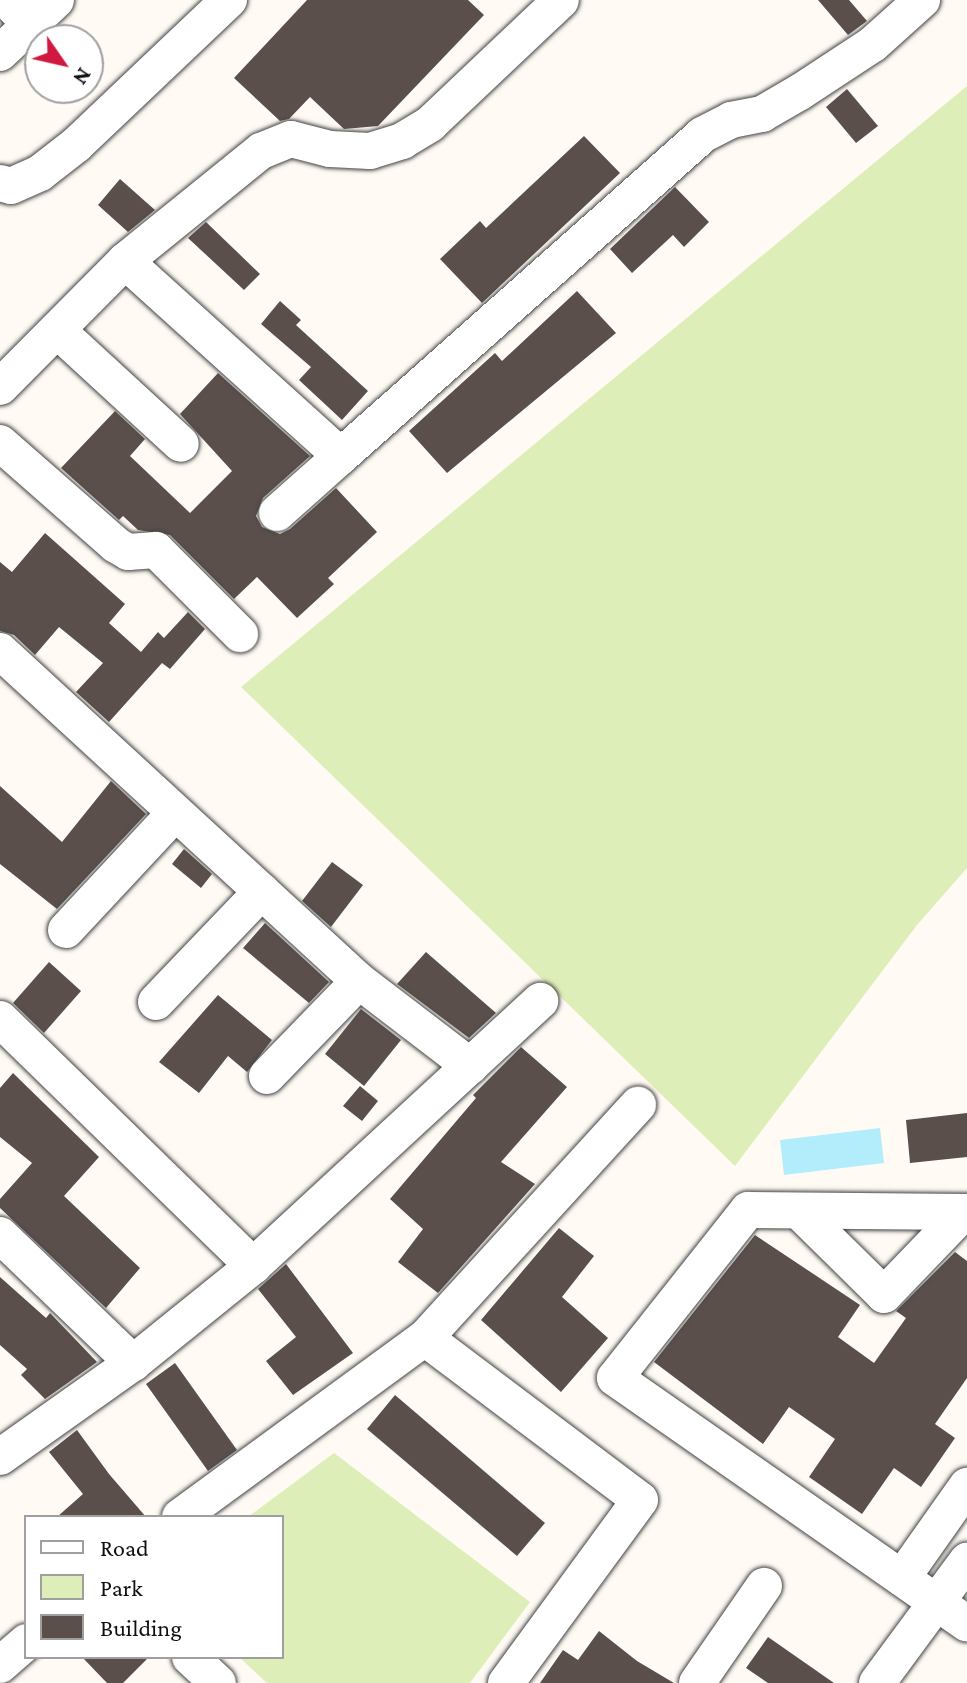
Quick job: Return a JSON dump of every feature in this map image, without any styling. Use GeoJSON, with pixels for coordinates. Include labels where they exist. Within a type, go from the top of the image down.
{"type":"FeatureCollection","features":[{"type":"Feature","properties":{"kind":"street"},"geometry":{"type":"LineString","coordinates":[[0,53],[18,12],[56,0]]}},
{"type":"Feature","properties":{"kind":"street"},"geometry":{"type":"LineString","coordinates":[[0,183],[11,186],[40,173],[76,145],[229,0]]}},
{"type":"Feature","properties":{"kind":"street"},"geometry":{"type":"LineString","coordinates":[[0,387],[125,261],[261,151],[291,139],[330,149],[370,151],[411,135],[430,124],[561,0]]}},
{"type":"Feature","properties":{"kind":"street"},"geometry":{"type":"LineString","coordinates":[[277,513],[702,135],[731,120],[762,114],[800,92],[873,44],[922,0]]}},
{"type":"Feature","properties":{"kind":"street"},"geometry":{"type":"LineString","coordinates":[[125,261],[341,456]]}},
{"type":"Feature","properties":{"kind":"street"},"geometry":{"type":"LineString","coordinates":[[57,330],[181,444]]}},
{"type":"Feature","properties":{"kind":"street"},"geometry":{"type":"LineString","coordinates":[[0,443],[116,545],[128,552],[156,550],[240,634]]}},
{"type":"Feature","properties":{"kind":"street"},"geometry":{"type":"LineString","coordinates":[[0,651],[359,981],[470,1066]]}},
{"type":"Feature","properties":{"kind":"street"},"geometry":{"type":"LineString","coordinates":[[66,930],[175,813]]}},
{"type":"Feature","properties":{"kind":"street"},"geometry":{"type":"LineString","coordinates":[[156,1002],[262,891]]}},
{"type":"Feature","properties":{"kind":"street"},"geometry":{"type":"LineString","coordinates":[[267,1076],[359,981]]}},
{"type":"Feature","properties":{"kind":"street"},"geometry":{"type":"LineString","coordinates":[[3,1449],[133,1363],[253,1266],[540,1001]]}},
{"type":"Feature","properties":{"kind":"street"},"geometry":{"type":"LineString","coordinates":[[0,1019],[253,1266]]}},
{"type":"Feature","properties":{"kind":"street"},"geometry":{"type":"LineString","coordinates":[[183,1515],[425,1338],[638,1105]]}},
{"type":"Feature","properties":{"kind":"street"},"geometry":{"type":"LineString","coordinates":[[966,1212],[802,1214],[748,1210],[615,1378],[967,1624]]}},
{"type":"Feature","properties":{"kind":"street"},"geometry":{"type":"LineString","coordinates":[[802,1214],[884,1295],[966,1212]]}},
{"type":"Feature","properties":{"kind":"street"},"geometry":{"type":"LineString","coordinates":[[0,1235],[133,1363]]}},
{"type":"Feature","properties":{"kind":"street"},"geometry":{"type":"LineString","coordinates":[[425,1338],[640,1500],[506,1683]]}},
{"type":"Feature","properties":{"kind":"street"},"geometry":{"type":"LineString","coordinates":[[902,1578],[967,1486]]}},
{"type":"Feature","properties":{"kind":"street"},"geometry":{"type":"LineString","coordinates":[[877,1683],[967,1561]]}},
{"type":"Feature","properties":{"kind":"street"},"geometry":{"type":"LineString","coordinates":[[697,1683],[764,1586]]}},
{"type":"Feature","properties":{"kind":"street"},"geometry":{"type":"LineString","coordinates":[[0,1665],[24,1644]]}},
{"type":"Feature","properties":{"kind":"street"},"geometry":{"type":"LineString","coordinates":[[192,1659],[218,1683]]}},
{"type":"Feature","properties":{"kind":"green space"},"geometry":{"type":"Polygon","coordinates":[[[967,86],[967,868],[917,925],[735,1166],[241,687],[967,86]]]}},
{"type":"Feature","properties":{"kind":"green space"},"geometry":{"type":"Polygon","coordinates":[[[334,1453],[530,1602],[470,1683],[267,1683],[241,1659],[284,1659],[284,1515],[251,1515],[334,1453]]]}},
{"type":"Feature","properties":{"kind":"water"},"geometry":{"type":"Polygon","coordinates":[[[880,1128],[884,1163],[784,1175],[780,1140],[880,1128]]]}},
{"type":"Feature","properties":{"kind":"building"},"geometry":{"type":"Polygon","coordinates":[[[307,0],[468,0],[484,15],[378,126],[344,129],[310,97],[289,119],[280,121],[234,78],[307,0]]]}},
{"type":"Feature","properties":{"kind":"building"},"geometry":{"type":"Polygon","coordinates":[[[818,0],[849,0],[867,21],[848,35],[818,0]]]}},
{"type":"Feature","properties":{"kind":"building"},"geometry":{"type":"Polygon","coordinates":[[[847,89],[878,126],[856,143],[826,107],[847,89]]]}},
{"type":"Feature","properties":{"kind":"building"},"geometry":{"type":"Polygon","coordinates":[[[584,136],[620,173],[482,303],[440,259],[480,221],[486,228],[584,136]]]}},
{"type":"Feature","properties":{"kind":"building"},"geometry":{"type":"Polygon","coordinates":[[[120,179],[155,210],[128,232],[98,205],[120,179]]]}},
{"type":"Feature","properties":{"kind":"building"},"geometry":{"type":"Polygon","coordinates":[[[675,187],[709,222],[684,247],[673,235],[632,273],[610,249],[675,187]]]}},
{"type":"Feature","properties":{"kind":"building"},"geometry":{"type":"Polygon","coordinates":[[[206,222],[260,274],[244,290],[188,238],[206,222]]]}},
{"type":"Feature","properties":{"kind":"building"},"geometry":{"type":"Polygon","coordinates":[[[577,291],[616,333],[447,473],[409,431],[495,353],[502,361],[577,291]]]}},
{"type":"Feature","properties":{"kind":"building"},"geometry":{"type":"Polygon","coordinates":[[[280,301],[301,320],[296,325],[368,391],[342,420],[299,380],[311,367],[261,324],[280,301]]]}},
{"type":"Feature","properties":{"kind":"building"},"geometry":{"type":"Polygon","coordinates":[[[218,373],[310,456],[263,498],[256,516],[262,527],[280,534],[290,529],[336,488],[377,532],[328,578],[334,584],[297,618],[257,577],[234,599],[170,535],[138,530],[123,516],[119,520],[61,468],[115,411],[145,439],[130,456],[190,513],[232,471],[180,414],[218,373]]]}},
{"type":"Feature","properties":{"kind":"building"},"geometry":{"type":"Polygon","coordinates":[[[45,533],[125,604],[109,623],[141,652],[158,632],[164,638],[188,612],[205,629],[170,669],[162,663],[109,722],[76,692],[103,663],[59,627],[35,655],[14,635],[0,631],[0,562],[12,572],[45,533]]]}},
{"type":"Feature","properties":{"kind":"building"},"geometry":{"type":"Polygon","coordinates":[[[111,781],[146,814],[57,909],[0,864],[0,786],[62,842],[111,781]]]}},
{"type":"Feature","properties":{"kind":"building"},"geometry":{"type":"Polygon","coordinates":[[[184,849],[212,874],[201,888],[172,864],[184,849]]]}},
{"type":"Feature","properties":{"kind":"building"},"geometry":{"type":"Polygon","coordinates":[[[332,862],[363,885],[331,927],[302,901],[332,862]]]}},
{"type":"Feature","properties":{"kind":"building"},"geometry":{"type":"Polygon","coordinates":[[[265,923],[329,982],[309,1003],[243,948],[265,923]]]}},
{"type":"Feature","properties":{"kind":"building"},"geometry":{"type":"Polygon","coordinates":[[[426,952],[496,1013],[469,1038],[397,984],[426,952]]]}},
{"type":"Feature","properties":{"kind":"building"},"geometry":{"type":"Polygon","coordinates":[[[49,962],[81,991],[44,1033],[13,1003],[49,962]]]}},
{"type":"Feature","properties":{"kind":"building"},"geometry":{"type":"Polygon","coordinates":[[[218,995],[272,1040],[247,1072],[228,1056],[199,1093],[159,1062],[218,995]]]}},
{"type":"Feature","properties":{"kind":"building"},"geometry":{"type":"Polygon","coordinates":[[[361,1009],[401,1040],[364,1086],[325,1054],[361,1009]]]}},
{"type":"Feature","properties":{"kind":"building"},"geometry":{"type":"Polygon","coordinates":[[[521,1047],[567,1087],[501,1162],[535,1184],[438,1293],[398,1262],[423,1229],[390,1199],[476,1098],[473,1095],[521,1047]]]}},
{"type":"Feature","properties":{"kind":"building"},"geometry":{"type":"Polygon","coordinates":[[[13,1073],[99,1157],[64,1196],[140,1268],[106,1308],[0,1208],[0,1199],[32,1163],[0,1137],[0,1088],[13,1073]]]}},
{"type":"Feature","properties":{"kind":"building"},"geometry":{"type":"Polygon","coordinates":[[[360,1086],[378,1101],[362,1121],[343,1106],[360,1086]]]}},
{"type":"Feature","properties":{"kind":"building"},"geometry":{"type":"Polygon","coordinates":[[[967,1113],[967,1157],[910,1163],[906,1120],[967,1113]]]}},
{"type":"Feature","properties":{"kind":"building"},"geometry":{"type":"Polygon","coordinates":[[[559,1228],[594,1256],[562,1297],[608,1338],[561,1392],[481,1320],[559,1228]]]}},
{"type":"Feature","properties":{"kind":"building"},"geometry":{"type":"Polygon","coordinates":[[[755,1235],[860,1305],[838,1337],[874,1363],[906,1318],[896,1311],[955,1252],[967,1261],[967,1378],[935,1424],[955,1438],[921,1487],[894,1468],[862,1514],[809,1477],[835,1439],[789,1407],[763,1444],[654,1362],[755,1235]]]}},
{"type":"Feature","properties":{"kind":"building"},"geometry":{"type":"Polygon","coordinates":[[[286,1264],[353,1353],[293,1395],[266,1361],[296,1337],[258,1289],[286,1264]]]}},
{"type":"Feature","properties":{"kind":"building"},"geometry":{"type":"Polygon","coordinates":[[[0,1277],[46,1318],[50,1313],[97,1362],[45,1399],[21,1375],[27,1369],[0,1345],[0,1277]]]}},
{"type":"Feature","properties":{"kind":"building"},"geometry":{"type":"Polygon","coordinates":[[[175,1363],[237,1450],[208,1471],[146,1384],[175,1363]]]}},
{"type":"Feature","properties":{"kind":"building"},"geometry":{"type":"Polygon","coordinates":[[[395,1395],[545,1523],[517,1556],[367,1429],[395,1395]]]}},
{"type":"Feature","properties":{"kind":"building"},"geometry":{"type":"Polygon","coordinates":[[[77,1430],[144,1515],[59,1515],[83,1494],[49,1452],[77,1430]]]}},
{"type":"Feature","properties":{"kind":"building"},"geometry":{"type":"Polygon","coordinates":[[[599,1631],[637,1661],[674,1683],[540,1683],[563,1650],[578,1660],[599,1631]]]}},
{"type":"Feature","properties":{"kind":"building"},"geometry":{"type":"Polygon","coordinates":[[[768,1637],[834,1683],[768,1683],[746,1668],[768,1637]]]}},
{"type":"Feature","properties":{"kind":"building"},"geometry":{"type":"Polygon","coordinates":[[[84,1659],[147,1659],[123,1683],[107,1683],[84,1659]]]}}]}
